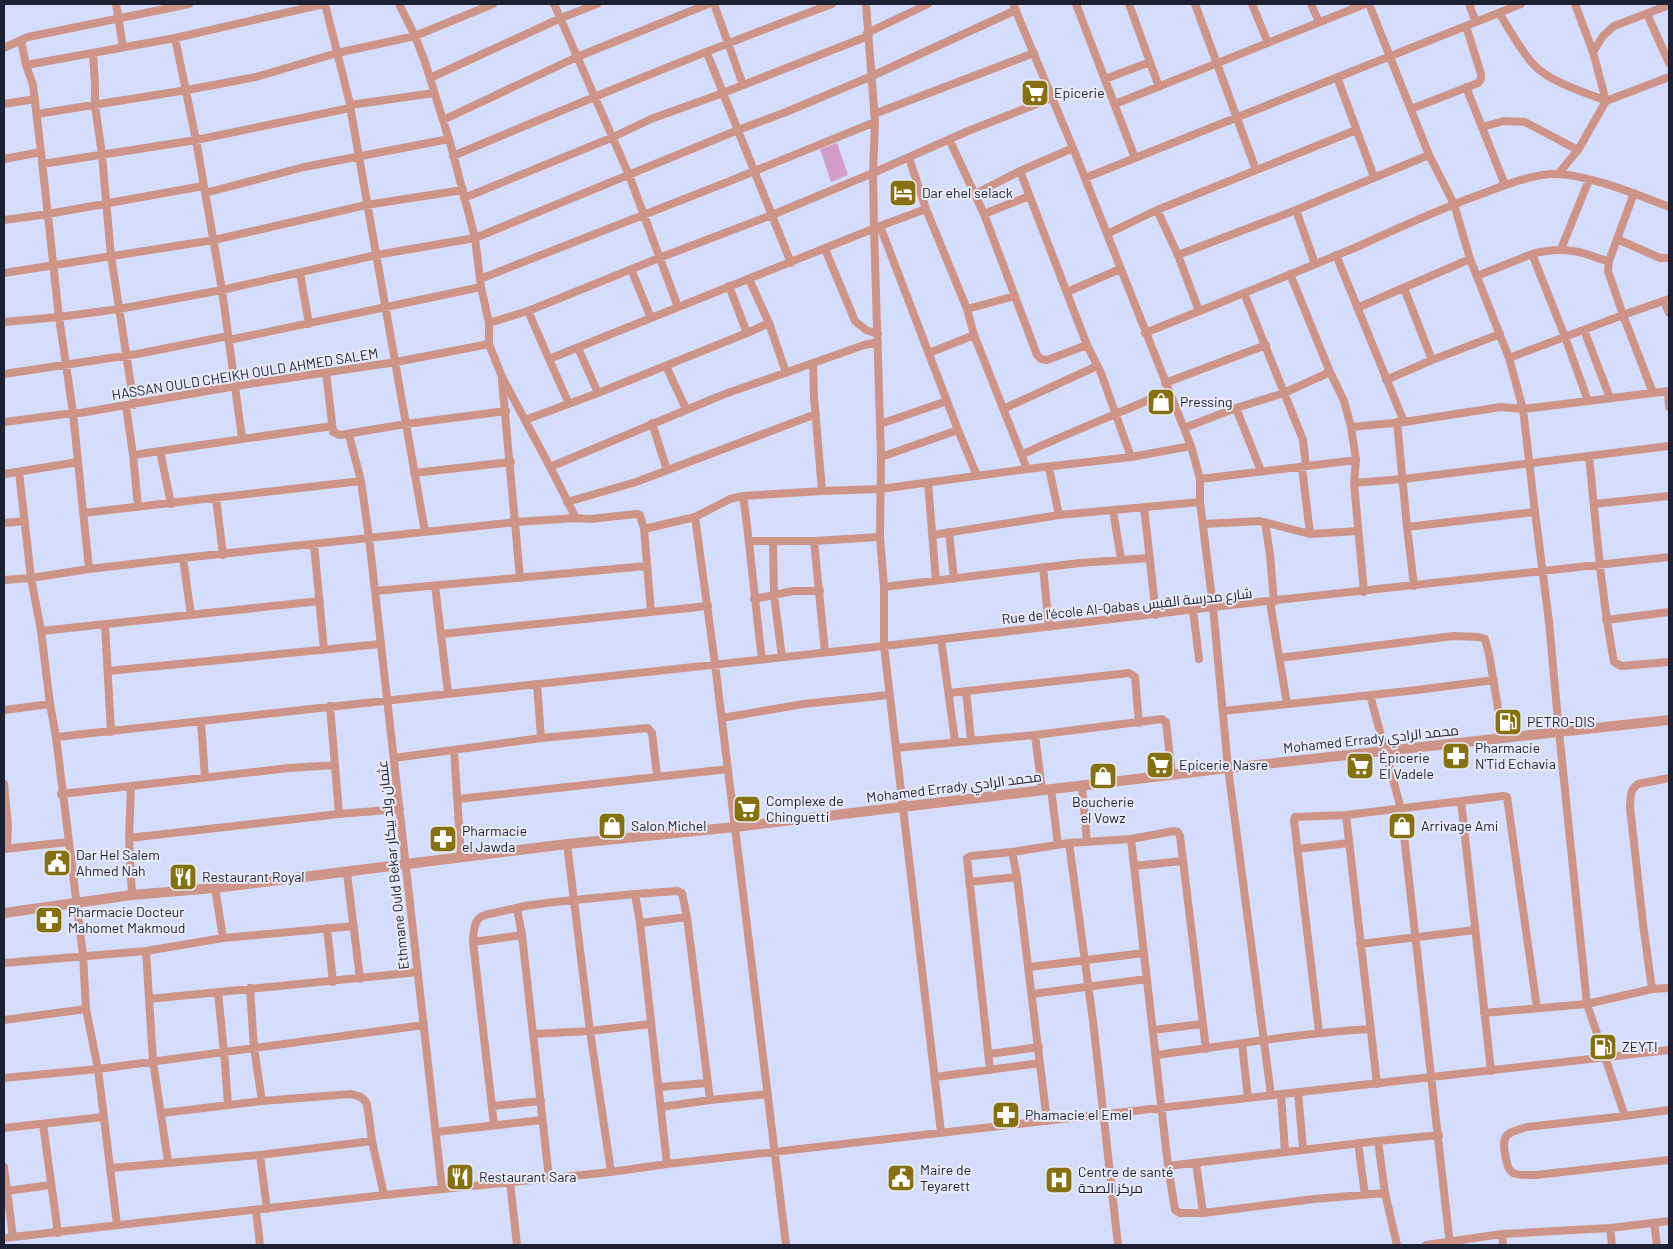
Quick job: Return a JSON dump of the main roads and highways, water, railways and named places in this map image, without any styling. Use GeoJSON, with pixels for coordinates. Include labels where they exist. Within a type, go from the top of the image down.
{"type":"FeatureCollection","features":[{"type":"Feature","properties":{"kind":"place","name":"Epicerie"},"geometry":{"type":"Point","coordinates":[1035,93]}},
{"type":"Feature","properties":{"kind":"place","name":"Dar ehel selack"},"geometry":{"type":"Point","coordinates":[903,193]}},
{"type":"Feature","properties":{"kind":"place","name":"Pressing"},"geometry":{"type":"Point","coordinates":[1161,402]}},
{"type":"Feature","properties":{"kind":"place","name":"PETRO-DIS"},"geometry":{"type":"Point","coordinates":[1508,722]}},
{"type":"Feature","properties":{"kind":"place","name":"Pharmacie N'Tid Echavia"},"geometry":{"type":"Point","coordinates":[1456,756]}},
{"type":"Feature","properties":{"kind":"place","name":"Epicerie Nasre"},"geometry":{"type":"Point","coordinates":[1160,765]}},
{"type":"Feature","properties":{"kind":"place","name":"Épicerie El Vadele"},"geometry":{"type":"Point","coordinates":[1360,766]}},
{"type":"Feature","properties":{"kind":"place","name":"Boucherie el Vowz"},"geometry":{"type":"Point","coordinates":[1103,776]}},
{"type":"Feature","properties":{"kind":"place","name":"Complexe de Chinguetti"},"geometry":{"type":"Point","coordinates":[747,809]}},
{"type":"Feature","properties":{"kind":"place","name":"Salon Michel"},"geometry":{"type":"Point","coordinates":[612,826]}},
{"type":"Feature","properties":{"kind":"place","name":"Arrivage Ami"},"geometry":{"type":"Point","coordinates":[1402,826]}},
{"type":"Feature","properties":{"kind":"place","name":"Pharmacie el Jawda"},"geometry":{"type":"Point","coordinates":[443,839]}},
{"type":"Feature","properties":{"kind":"place","name":"Dar Hel Salem Ahmed Nah"},"geometry":{"type":"Point","coordinates":[57,863]}},
{"type":"Feature","properties":{"kind":"place","name":"Restaurant Royal"},"geometry":{"type":"Point","coordinates":[183,877]}},
{"type":"Feature","properties":{"kind":"place","name":"Pharmacie Docteur Mahomet Makmoud"},"geometry":{"type":"Point","coordinates":[49,920]}},
{"type":"Feature","properties":{"kind":"place","name":"ZEYTI"},"geometry":{"type":"Point","coordinates":[1603,1047]}},
{"type":"Feature","properties":{"kind":"place","name":"Phamacie el Emel"},"geometry":{"type":"Point","coordinates":[1006,1115]}},
{"type":"Feature","properties":{"kind":"place","name":"Restaurant Sara"},"geometry":{"type":"Point","coordinates":[460,1177]}},
{"type":"Feature","properties":{"kind":"place","name":"Maire de Teyarett"},"geometry":{"type":"Point","coordinates":[901,1178]}},
{"type":"Feature","properties":{"kind":"place","name":"Centre de santé مركز الصحة"},"geometry":{"type":"Point","coordinates":[1059,1180]}}]}
